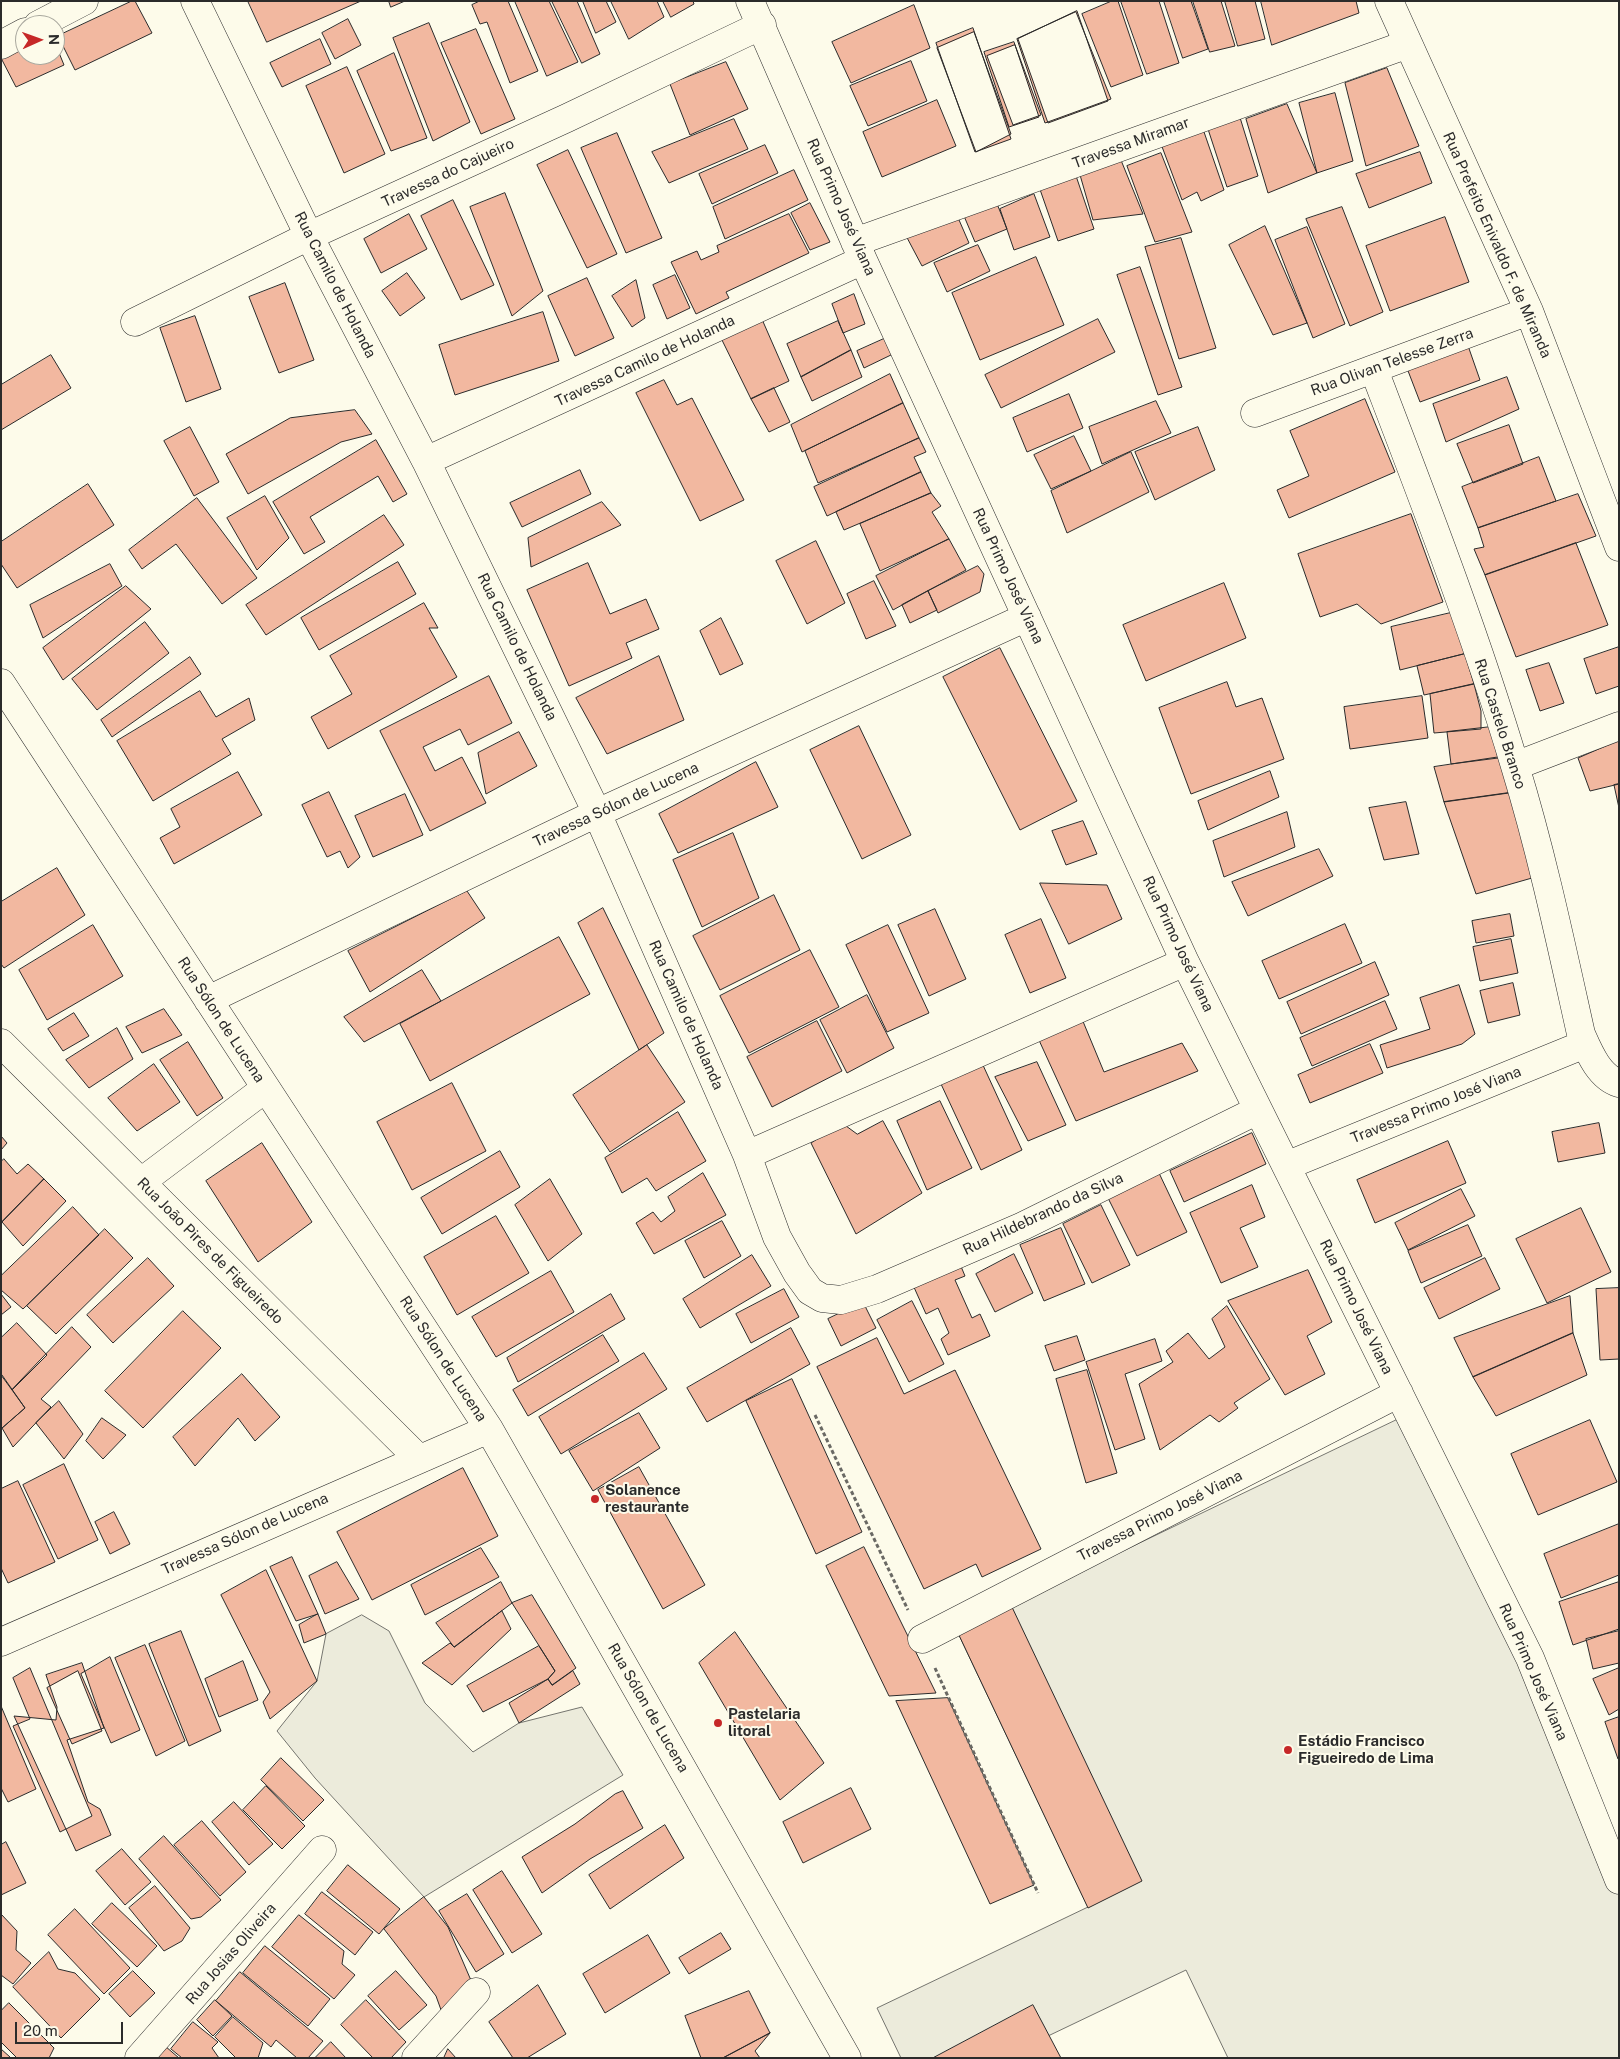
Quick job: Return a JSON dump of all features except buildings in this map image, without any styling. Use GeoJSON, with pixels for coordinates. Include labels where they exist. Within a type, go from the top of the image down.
{"type":"FeatureCollection","features":[{"type":"Feature","properties":{"kind":"street"},"geometry":{"type":"LineString","coordinates":[[57,15],[84,1]]}},
{"type":"Feature","properties":{"kind":"street","name":"Rua Camilo de Holanda"},"geometry":{"type":"LineString","coordinates":[[195,1],[309,236],[426,461],[597,813],[747,1155],[777,1236],[804,1284],[810,1291],[822,1298]]}},
{"type":"Feature","properties":{"kind":"street","name":"Rua Primo José Viana"},"geometry":{"type":"LineString","coordinates":[[750,1],[859,251],[1185,962],[1530,1658],[1619,1880]]}},
{"type":"Feature","properties":{"kind":"street","name":"Rua Prefeito Enivaldo F. de Miranda"},"geometry":{"type":"LineString","coordinates":[[1389,1],[1529,311],[1619,548]]}},
{"type":"Feature","properties":{"kind":"street","name":"Travessa do Cajueiro"},"geometry":{"type":"LineString","coordinates":[[135,322],[309,236],[576,114],[762,26]]}},
{"type":"Feature","properties":{"kind":"street"},"geometry":{"type":"LineString","coordinates":[[1,45],[15,37]]}},
{"type":"Feature","properties":{"kind":"street","name":"Travessa Miramar"},"geometry":{"type":"LineString","coordinates":[[859,251],[1408,44]]}},
{"type":"Feature","properties":{"kind":"street","name":"Travessa Camilo de Holanda"},"geometry":{"type":"LineString","coordinates":[[426,461],[859,251]]}},
{"type":"Feature","properties":{"kind":"street","name":"Rua Olivan Telesse Zerra"},"geometry":{"type":"LineString","coordinates":[[1255,413],[1529,311]]}},
{"type":"Feature","properties":{"kind":"street","name":"Rua Castelo Branco"},"geometry":{"type":"LineString","coordinates":[[1374,370],[1446,559],[1515,766],[1551,898],[1581,1034],[1590,1055],[1615,1082]]}},
{"type":"Feature","properties":{"kind":"street","name":"Travessa Sólon de Lucena"},"geometry":{"type":"LineString","coordinates":[[208,1000],[597,813],[1026,617]]}},
{"type":"Feature","properties":{"kind":"street","name":"Rua Sólon de Lucena"},"geometry":{"type":"LineString","coordinates":[[1,683],[489,1428],[847,2058]]}},
{"type":"Feature","properties":{"kind":"street"},"geometry":{"type":"LineString","coordinates":[[1515,766],[1619,726]]}},
{"type":"Feature","properties":{"kind":"street"},"geometry":{"type":"LineString","coordinates":[[747,1155],[1185,962]]}},
{"type":"Feature","properties":{"kind":"street","name":"Rua João Pires de Figueiredo"},"geometry":{"type":"LineString","coordinates":[[1,1043],[418,1458]]}},
{"type":"Feature","properties":{"kind":"street","name":"Travessa Primo José Viana"},"geometry":{"type":"LineString","coordinates":[[1286,1166],[1585,1044]]}},
{"type":"Feature","properties":{"kind":"street"},"geometry":{"type":"LineString","coordinates":[[140,1182],[266,1088]]}},
{"type":"Feature","properties":{"kind":"street","name":"Rua Hildebrando da Silva"},"geometry":{"type":"LineString","coordinates":[[822,1298],[841,1300],[877,1288],[996,1237],[1258,1110]]}},
{"type":"Feature","properties":{"kind":"street","name":"Travessa Primo José Viana"},"geometry":{"type":"LineString","coordinates":[[922,1640],[1399,1393]]}},
{"type":"Feature","properties":{"kind":"street","name":"Travessa Sólon de Lucena"},"geometry":{"type":"LineString","coordinates":[[1,1642],[489,1428]]}},
{"type":"Feature","properties":{"kind":"street","name":"Rua Josias Oliveira"},"geometry":{"type":"LineString","coordinates":[[139,2058],[322,1850]]}},
{"type":"Feature","properties":{"kind":"street"},"geometry":{"type":"LineString","coordinates":[[416,2058],[476,1992]]}},
{"type":"Feature","properties":{"kind":"shaded area","name":"Estádio Francisco Figueiredo de Lima"},"geometry":{"type":"Polygon","coordinates":[[[1405,1416],[1619,1869],[1619,2058],[1228,2058],[1186,1970],[1002,2058],[901,2058],[877,2008],[1088,1907],[957,1631],[1405,1416]]]}},
{"type":"Feature","properties":{"kind":"shaded area"},"geometry":{"type":"Polygon","coordinates":[[[362,1615],[389,1631],[425,1703],[473,1752],[519,1723],[582,1707],[623,1775],[424,1897],[315,1778],[277,1731],[317,1681],[326,1634],[362,1615]]]}},
{"type":"Feature","properties":{"kind":"place","name":"Solanence restaurante"},"geometry":{"type":"Point","coordinates":[595,1499]}},
{"type":"Feature","properties":{"kind":"place","name":"Pastelaria litoral"},"geometry":{"type":"Point","coordinates":[718,1723]}},
{"type":"Feature","properties":{"kind":"place","name":"Estádio Francisco Figueiredo de Lima"},"geometry":{"type":"Point","coordinates":[1288,1750]}}]}
